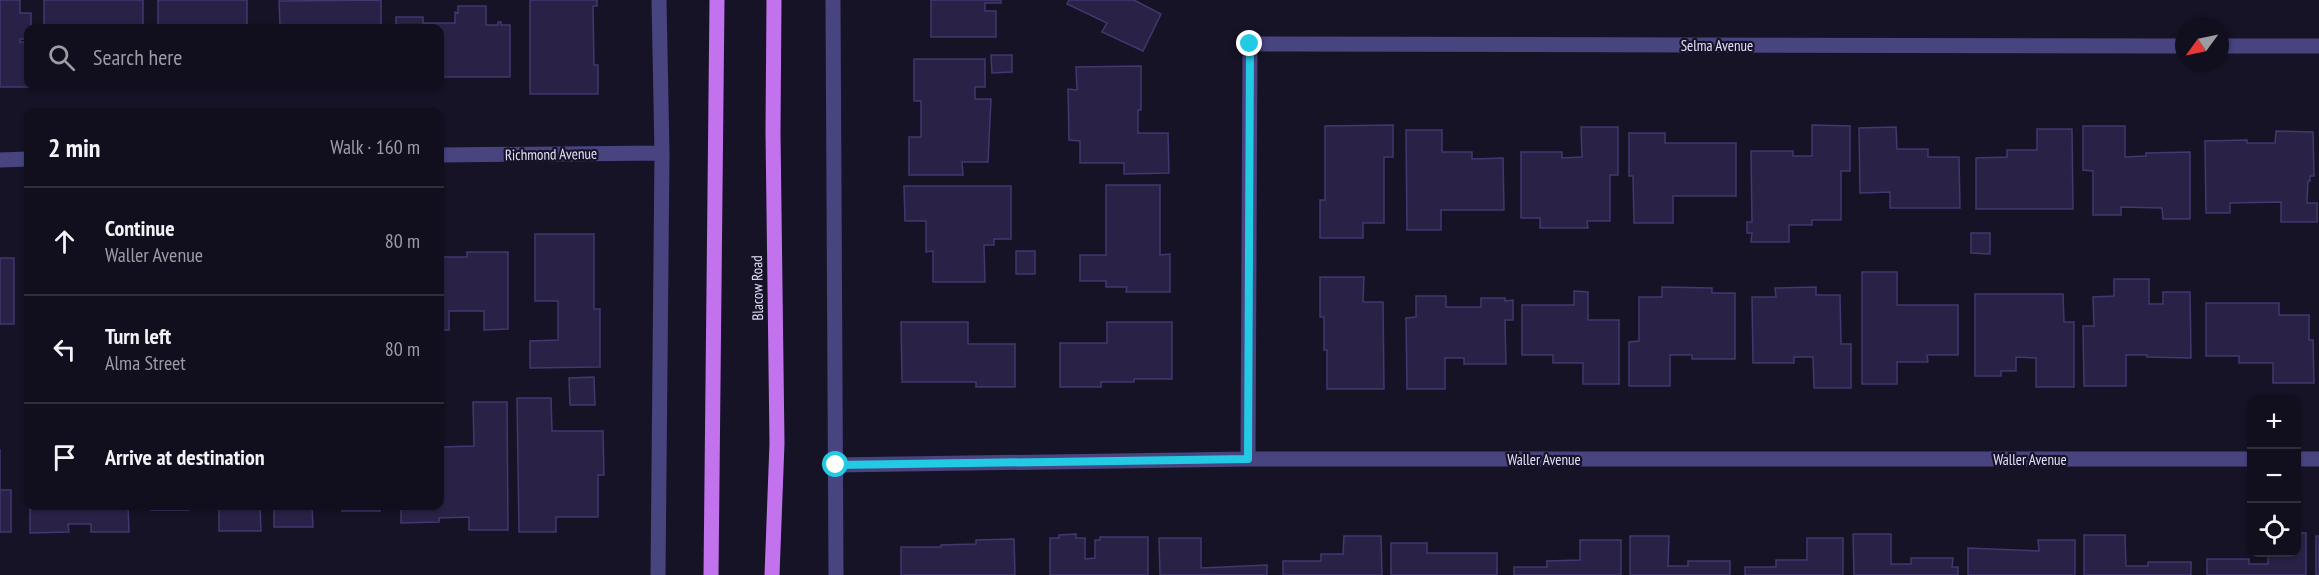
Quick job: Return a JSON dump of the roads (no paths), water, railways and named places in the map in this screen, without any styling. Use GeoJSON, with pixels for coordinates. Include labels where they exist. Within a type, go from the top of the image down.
{"type":"FeatureCollection","features":[{"type":"Feature","properties":{"kind":"main road"},"geometry":{"type":"LineString","coordinates":[[711,575],[717,0]]}},
{"type":"Feature","properties":{"kind":"main road","name":"Blacow Road"},"geometry":{"type":"LineString","coordinates":[[772,575],[777,443],[773,132],[774,0]]}},
{"type":"Feature","properties":{"kind":"street"},"geometry":{"type":"LineString","coordinates":[[658,575],[662,153],[659,0]]}},
{"type":"Feature","properties":{"kind":"street"},"geometry":{"type":"LineString","coordinates":[[833,0],[836,575]]}},
{"type":"Feature","properties":{"kind":"street","name":"Selma Avenue"},"geometry":{"type":"LineString","coordinates":[[1248,459],[1250,44],[2175,46]]}},
{"type":"Feature","properties":{"kind":"street"},"geometry":{"type":"LineString","coordinates":[[2229,46],[2319,46]]}},
{"type":"Feature","properties":{"kind":"street","name":"Richmond Avenue"},"geometry":{"type":"LineString","coordinates":[[444,155],[662,153]]}},
{"type":"Feature","properties":{"kind":"street"},"geometry":{"type":"LineString","coordinates":[[0,160],[24,159]]}},
{"type":"Feature","properties":{"kind":"street","name":"Waller Avenue"},"geometry":{"type":"LineString","coordinates":[[836,465],[1248,459],[2247,459]]}},
{"type":"Feature","properties":{"kind":"street"},"geometry":{"type":"LineString","coordinates":[[2301,459],[2319,459]]}}]}
